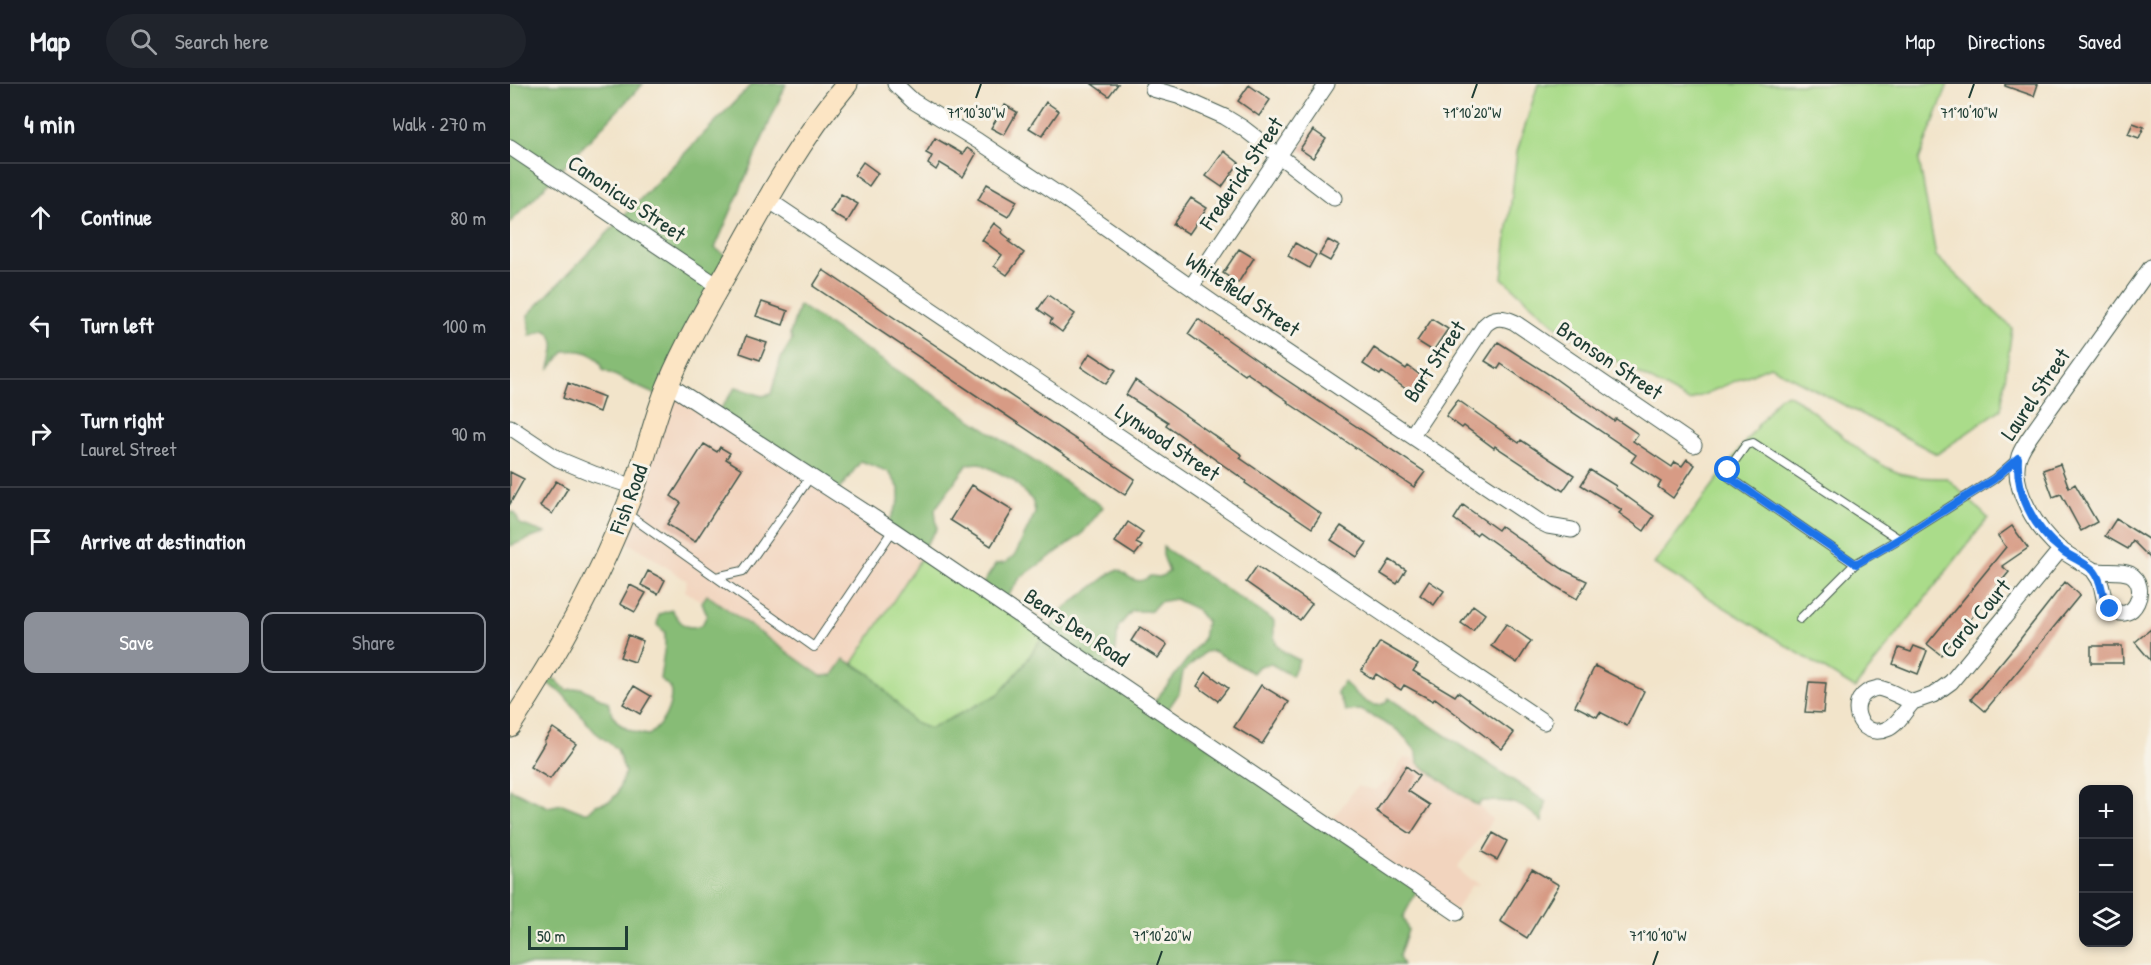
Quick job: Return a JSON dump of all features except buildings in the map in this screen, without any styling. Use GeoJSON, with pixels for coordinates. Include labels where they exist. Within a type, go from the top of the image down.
{"type":"FeatureCollection","features":[{"type":"Feature","properties":{"kind":"main road","name":"Fish Road"},"geometry":{"type":"LineString","coordinates":[[510,726],[569,627],[607,555],[635,487],[668,384],[718,286],[797,150],[847,84]]}},
{"type":"Feature","properties":{"kind":"street","name":"Whitefield Street"},"geometry":{"type":"LineString","coordinates":[[895,84],[914,101],[1058,194],[1191,287],[1540,522],[1548,526],[1572,530]]}},
{"type":"Feature","properties":{"kind":"street","name":"Frederick Street"},"geometry":{"type":"LineString","coordinates":[[1191,287],[1327,84]]}},
{"type":"Feature","properties":{"kind":"street"},"geometry":{"type":"LineString","coordinates":[[1153,89],[1178,90],[1225,117],[1334,198]]}},
{"type":"Feature","properties":{"kind":"street","name":"Canonicus Street"},"geometry":{"type":"LineString","coordinates":[[510,147],[718,286]]}},
{"type":"Feature","properties":{"kind":"street","name":"Lynwood Street"},"geometry":{"type":"LineString","coordinates":[[767,199],[1544,722]]}},
{"type":"Feature","properties":{"kind":"street","name":"Laurel Street"},"geometry":{"type":"LineString","coordinates":[[2093,570],[2061,549],[2039,525],[2023,499],[2017,472],[2018,458],[2031,435],[2151,267]]}},
{"type":"Feature","properties":{"kind":"street","name":"Bart Street"},"geometry":{"type":"LineString","coordinates":[[1412,435],[1485,325],[1498,317]]}},
{"type":"Feature","properties":{"kind":"street","name":"Bronson Street"},"geometry":{"type":"LineString","coordinates":[[1498,317],[1514,322],[1694,445]]}},
{"type":"Feature","properties":{"kind":"street","name":"Bears Den Road"},"geometry":{"type":"LineString","coordinates":[[668,384],[893,530],[1457,913]]}},
{"type":"Feature","properties":{"kind":"street"},"geometry":{"type":"LineString","coordinates":[[510,427],[558,459],[635,487]]}},
{"type":"Feature","properties":{"kind":"street","name":"Carol Court"},"geometry":{"type":"LineString","coordinates":[[1913,702],[1933,696],[1951,682],[2061,549]]}},
{"type":"Feature","properties":{"kind":"lane"},"geometry":{"type":"LineString","coordinates":[[1856,564],[1729,477],[1728,470],[1746,445],[1753,443],[1899,539]]}},
{"type":"Feature","properties":{"kind":"lane"},"geometry":{"type":"LineString","coordinates":[[1800,619],[1856,564],[1994,479],[2018,458]]}},
{"type":"Feature","properties":{"kind":"lane"},"geometry":{"type":"LineString","coordinates":[[717,577],[743,571],[811,476]]}},
{"type":"Feature","properties":{"kind":"lane"},"geometry":{"type":"LineString","coordinates":[[625,512],[814,647],[893,530]]}},
{"type":"Feature","properties":{"kind":"shaded area"},"geometry":{"type":"Polygon","coordinates":[[[671,387],[923,554],[853,663],[844,659],[833,675],[821,676],[707,596],[702,602],[685,591],[687,581],[640,549],[617,539],[671,387]]]}},
{"type":"Feature","properties":{"kind":"shaded area"},"geometry":{"type":"Polygon","coordinates":[[[1404,758],[1414,759],[1478,805],[1492,819],[1457,867],[1467,878],[1480,884],[1471,886],[1455,911],[1329,824],[1357,786],[1376,790],[1383,783],[1388,783],[1404,758]]]}},
{"type":"Feature","properties":{"kind":"green space"},"geometry":{"type":"Polygon","coordinates":[[[510,84],[643,84],[510,223],[510,84]]]}},
{"type":"Feature","properties":{"kind":"green space"},"geometry":{"type":"Polygon","coordinates":[[[752,84],[786,84],[715,248],[732,260],[664,398],[603,370],[598,359],[583,351],[565,351],[550,368],[554,352],[553,338],[545,330],[530,336],[528,315],[752,84]]]}},
{"type":"Feature","properties":{"kind":"green space"},"geometry":{"type":"Polygon","coordinates":[[[1538,84],[1948,84],[1919,160],[1936,256],[2012,328],[2001,409],[1937,454],[1770,366],[1689,401],[1562,331],[1502,278],[1517,152],[1538,84]]]}},
{"type":"Feature","properties":{"kind":"green space"},"geometry":{"type":"Polygon","coordinates":[[[799,305],[1103,507],[1081,535],[1020,578],[1005,600],[982,585],[996,564],[1005,563],[1015,555],[1035,513],[1033,501],[1013,480],[980,463],[968,464],[935,509],[937,529],[924,547],[886,528],[899,501],[899,488],[889,472],[861,461],[836,494],[718,412],[736,387],[762,396],[771,394],[781,358],[792,340],[790,334],[799,305]]]}},
{"type":"Feature","properties":{"kind":"green space"},"geometry":{"type":"Polygon","coordinates":[[[1788,394],[1864,454],[1892,470],[1912,476],[1947,478],[1988,518],[1855,688],[1654,564],[1779,397],[1788,394]]]}},
{"type":"Feature","properties":{"kind":"green space"},"geometry":{"type":"Polygon","coordinates":[[[510,511],[515,513],[520,524],[545,533],[510,546],[510,511]]]}},
{"type":"Feature","properties":{"kind":"green space"},"geometry":{"type":"Polygon","coordinates":[[[1163,547],[1274,621],[1274,636],[1278,646],[1299,660],[1292,676],[1271,664],[1259,666],[1253,673],[1214,651],[1205,652],[1183,672],[1179,693],[1164,715],[1418,889],[1403,917],[1408,930],[1399,956],[1403,965],[510,965],[510,789],[548,807],[562,804],[588,812],[596,805],[610,801],[617,794],[625,772],[617,749],[595,732],[562,693],[540,678],[542,675],[556,680],[566,690],[581,688],[608,702],[613,716],[622,726],[634,732],[649,735],[666,714],[671,695],[671,688],[660,679],[665,632],[657,625],[659,614],[672,610],[687,627],[702,625],[707,615],[702,602],[707,595],[821,676],[833,675],[844,659],[870,674],[913,722],[930,729],[999,694],[1023,666],[1043,636],[1047,635],[1062,610],[1114,571],[1119,570],[1138,581],[1150,576],[1160,577],[1169,572],[1163,555],[1163,547]],[[1175,599],[1159,602],[1151,611],[1132,611],[1118,627],[1116,650],[1101,673],[1151,706],[1203,639],[1206,621],[1196,609],[1175,599]]]}},
{"type":"Feature","properties":{"kind":"green space"},"geometry":{"type":"Polygon","coordinates":[[[923,555],[1043,636],[1023,666],[999,694],[930,729],[913,723],[870,674],[853,663],[923,555]]]}},
{"type":"Feature","properties":{"kind":"green space"},"geometry":{"type":"Polygon","coordinates":[[[1344,682],[1359,697],[1372,704],[1384,703],[1389,698],[1546,802],[1542,822],[1528,810],[1508,802],[1482,801],[1478,805],[1473,803],[1418,763],[1417,752],[1399,731],[1361,710],[1346,711],[1337,692],[1344,682]]]}},
{"type":"Feature","properties":{"kind":"route"},"geometry":{"type":"LineString","coordinates":[[1728,470],[1727,473],[1733,480],[1856,564],[1994,479],[2018,458],[2017,472],[2020,488],[2028,509],[2050,539],[2093,570],[2100,581],[2103,598],[2110,609]]}}]}
